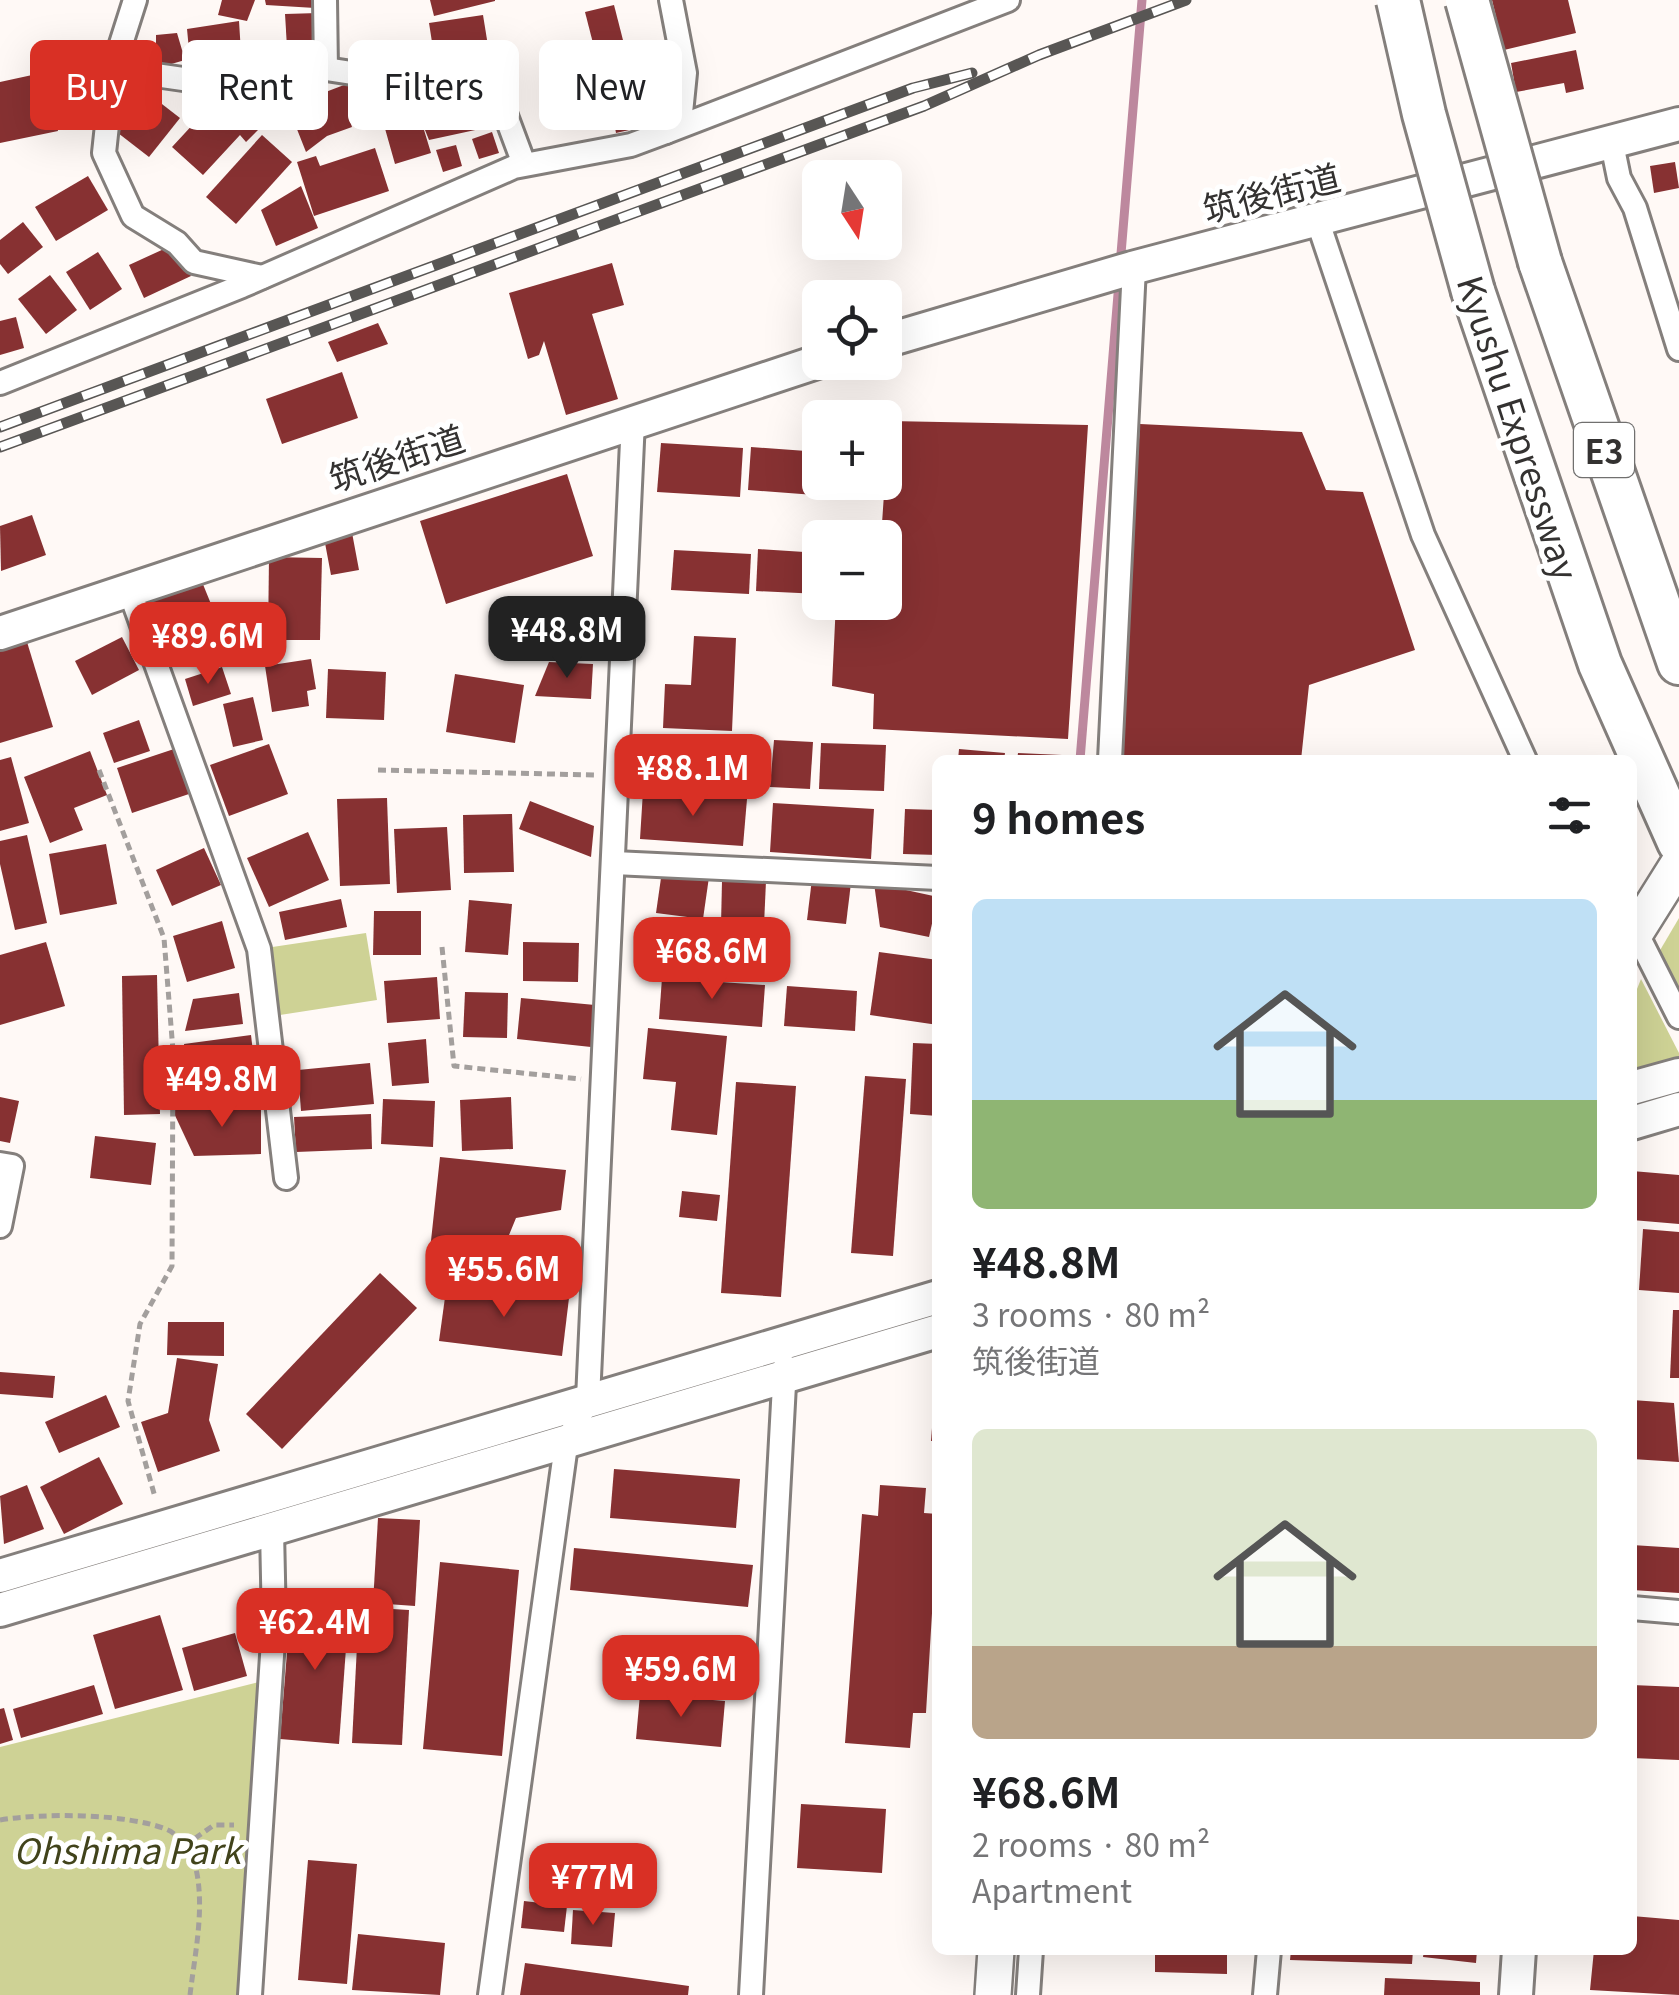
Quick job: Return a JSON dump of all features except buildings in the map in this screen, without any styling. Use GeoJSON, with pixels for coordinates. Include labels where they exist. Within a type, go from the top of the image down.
{"type":"FeatureCollection","features":[{"type":"Feature","properties":{"kind":"highway","name":"Kyushu Expressway"},"geometry":{"type":"LineString","coordinates":[[1398,0],[1424,114],[1473,291],[1600,664],[1679,842]]}},
{"type":"Feature","properties":{"kind":"highway","name":"Kyushu Expressway"},"geometry":{"type":"LineString","coordinates":[[1467,0],[1540,262],[1674,651]]}},
{"type":"Feature","properties":{"kind":"main road"},"geometry":{"type":"LineString","coordinates":[[1637,930],[1679,863]]}},
{"type":"Feature","properties":{"kind":"main road"},"geometry":{"type":"LineString","coordinates":[[993,1995],[996,1955]]}},
{"type":"Feature","properties":{"kind":"street"},"geometry":{"type":"LineString","coordinates":[[122,40],[135,0]]}},
{"type":"Feature","properties":{"kind":"street"},"geometry":{"type":"LineString","coordinates":[[324,0],[325,40]]}},
{"type":"Feature","properties":{"kind":"street"},"geometry":{"type":"LineString","coordinates":[[666,132],[680,113],[685,73],[671,0]]}},
{"type":"Feature","properties":{"kind":"street"},"geometry":{"type":"LineString","coordinates":[[0,383],[262,277],[524,164],[632,144],[1008,0]]}},
{"type":"Feature","properties":{"kind":"street"},"geometry":{"type":"LineString","coordinates":[[328,69],[430,85],[490,73],[524,164]]}},
{"type":"Feature","properties":{"kind":"street","name":"筑後街道"},"geometry":{"type":"LineString","coordinates":[[902,335],[1124,270],[1679,124]]}},
{"type":"Feature","properties":{"kind":"street"},"geometry":{"type":"LineString","coordinates":[[106,130],[104,153],[133,216],[176,243],[194,262],[262,277]]}},
{"type":"Feature","properties":{"kind":"street"},"geometry":{"type":"LineString","coordinates":[[1610,140],[1619,178],[1634,208],[1679,349]]}},
{"type":"Feature","properties":{"kind":"street"},"geometry":{"type":"LineString","coordinates":[[1318,222],[1423,535],[1524,755]]}},
{"type":"Feature","properties":{"kind":"street"},"geometry":{"type":"LineString","coordinates":[[1110,755],[1124,270]]}},
{"type":"Feature","properties":{"kind":"street","name":"筑後街道"},"geometry":{"type":"LineString","coordinates":[[0,633],[802,367]]}},
{"type":"Feature","properties":{"kind":"street"},"geometry":{"type":"LineString","coordinates":[[490,1995],[566,1445],[588,1399],[633,420]]}},
{"type":"Feature","properties":{"kind":"street"},"geometry":{"type":"LineString","coordinates":[[129,590],[259,949],[286,1178]]}},
{"type":"Feature","properties":{"kind":"street"},"geometry":{"type":"LineString","coordinates":[[614,863],[932,878]]}},
{"type":"Feature","properties":{"kind":"street"},"geometry":{"type":"LineString","coordinates":[[1637,940],[1679,1017]]}},
{"type":"Feature","properties":{"kind":"street"},"geometry":{"type":"LineString","coordinates":[[1637,1087],[1679,1075]]}},
{"type":"Feature","properties":{"kind":"street"},"geometry":{"type":"LineString","coordinates":[[1637,1122],[1679,1109]]}},
{"type":"Feature","properties":{"kind":"street"},"geometry":{"type":"LineString","coordinates":[[0,1164],[12,1166],[0,1226]]}},
{"type":"Feature","properties":{"kind":"street"},"geometry":{"type":"LineString","coordinates":[[0,1576],[932,1299]]}},
{"type":"Feature","properties":{"kind":"street"},"geometry":{"type":"LineString","coordinates":[[0,1610],[932,1334]]}},
{"type":"Feature","properties":{"kind":"street"},"geometry":{"type":"LineString","coordinates":[[751,1995],[785,1378],[783,1342]]}},
{"type":"Feature","properties":{"kind":"street"},"geometry":{"type":"LineString","coordinates":[[250,1995],[274,1625],[272,1530]]}},
{"type":"Feature","properties":{"kind":"street"},"geometry":{"type":"LineString","coordinates":[[1637,1608],[1679,1612]]}},
{"type":"Feature","properties":{"kind":"street"},"geometry":{"type":"LineString","coordinates":[[1028,1995],[1031,1955]]}},
{"type":"Feature","properties":{"kind":"street"},"geometry":{"type":"LineString","coordinates":[[1265,1995],[1268,1955]]}},
{"type":"Feature","properties":{"kind":"street"},"geometry":{"type":"LineString","coordinates":[[1516,1995],[1520,1955]]}},
{"type":"Feature","properties":{"kind":"path"},"geometry":{"type":"LineString","coordinates":[[99,770],[164,938],[172,1051],[172,1266],[140,1324],[128,1401],[164,1529]]}},
{"type":"Feature","properties":{"kind":"path"},"geometry":{"type":"LineString","coordinates":[[378,770],[618,776]]}},
{"type":"Feature","properties":{"kind":"path"},"geometry":{"type":"LineString","coordinates":[[442,947],[454,1066],[604,1081]]}},
{"type":"Feature","properties":{"kind":"path"},"geometry":{"type":"LineString","coordinates":[[0,1820],[117,1820],[170,1830],[192,1855],[200,1906],[190,1995]]}},
{"type":"Feature","properties":{"kind":"path"},"geometry":{"type":"LineString","coordinates":[[184,1846],[214,1825],[261,1825]]}},
{"type":"Feature","properties":{"kind":"green space"},"geometry":{"type":"Polygon","coordinates":[[[1679,918],[1679,987],[1659,952],[1679,918]]]}},
{"type":"Feature","properties":{"kind":"green space"},"geometry":{"type":"Polygon","coordinates":[[[366,933],[377,1000],[267,1017],[259,949],[366,933]]]}},
{"type":"Feature","properties":{"kind":"green space"},"geometry":{"type":"Polygon","coordinates":[[[1641,979],[1679,1060],[1637,1067],[1637,989],[1641,979]]]}},
{"type":"Feature","properties":{"kind":"green space","name":"Ohshima Park"},"geometry":{"type":"Polygon","coordinates":[[[267,1680],[245,1995],[0,1995],[0,1747],[267,1680]]]}},
{"type":"Feature","properties":{"kind":"waterway"},"geometry":{"type":"LineString","coordinates":[[1120,266],[1142,0]]}},
{"type":"Feature","properties":{"kind":"waterway"},"geometry":{"type":"LineString","coordinates":[[1080,755],[1119,282]]}},
{"type":"Feature","properties":{"kind":"railway"},"geometry":{"type":"LineString","coordinates":[[0,447],[924,106],[1039,55],[1186,0]]}},
{"type":"Feature","properties":{"kind":"railway"},"geometry":{"type":"LineString","coordinates":[[0,427],[913,88],[972,73]]}}]}
